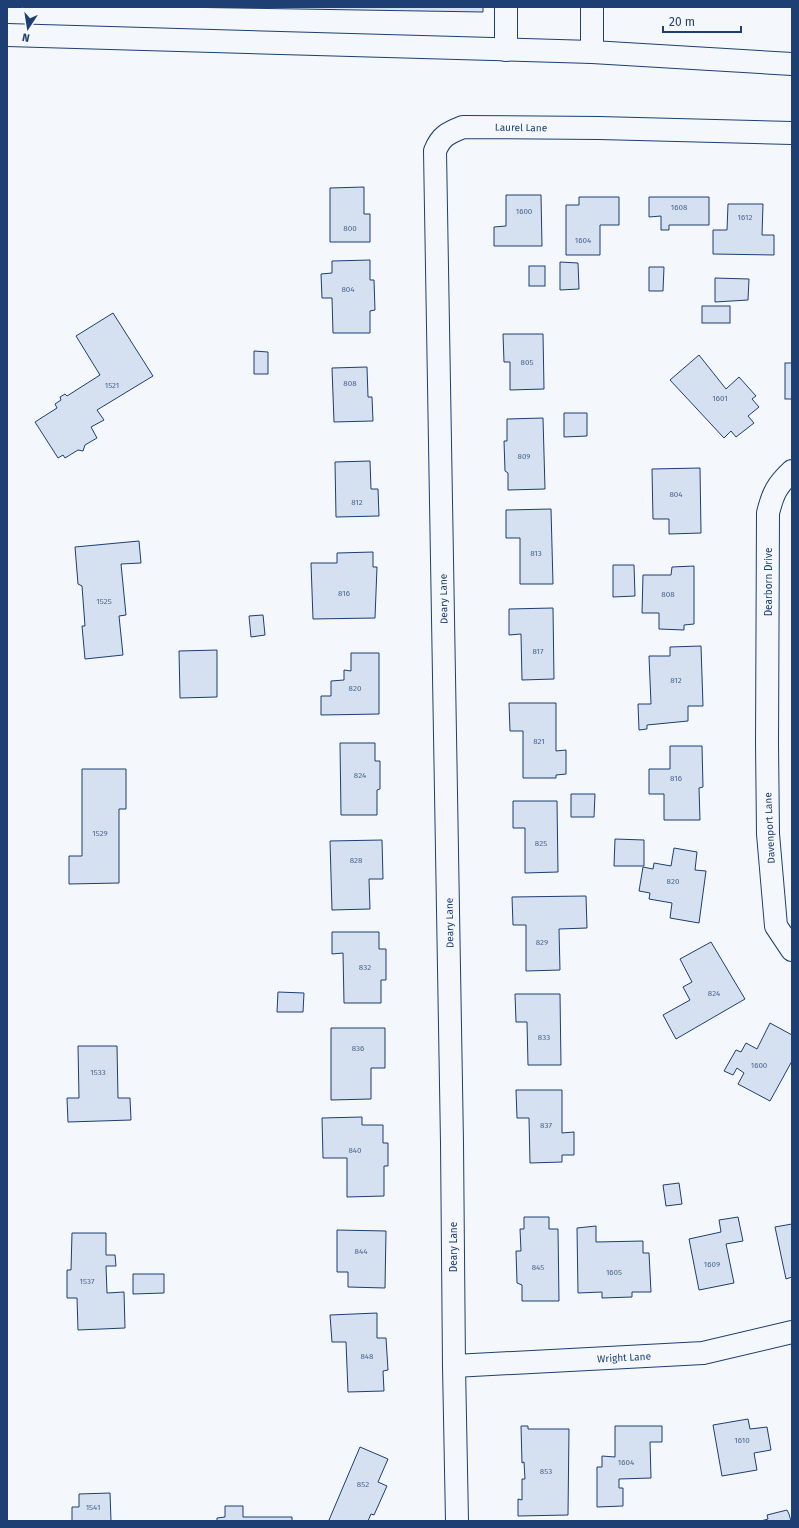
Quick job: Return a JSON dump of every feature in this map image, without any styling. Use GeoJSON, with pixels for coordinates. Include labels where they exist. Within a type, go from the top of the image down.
{"type":"FeatureCollection","features":[{"type":"Feature","properties":{"kind":"street"},"geometry":{"type":"LineString","coordinates":[[506,7],[506,50]]}},
{"type":"Feature","properties":{"kind":"street"},"geometry":{"type":"LineString","coordinates":[[592,7],[592,52]]}},
{"type":"Feature","properties":{"kind":"street"},"geometry":{"type":"LineString","coordinates":[[7,35],[592,52],[792,64]]}},
{"type":"Feature","properties":{"kind":"street","name":"Laurel Lane"},"geometry":{"type":"LineString","coordinates":[[438,326],[435,151],[438,143],[447,133],[463,127],[599,128],[792,133]]}},
{"type":"Feature","properties":{"kind":"street","name":"Deary Lane"},"geometry":{"type":"LineString","coordinates":[[438,326],[457,1521]]}},
{"type":"Feature","properties":{"kind":"street","name":"Dearborn Drive"},"geometry":{"type":"LineString","coordinates":[[767,700],[768,513],[772,496],[779,483],[792,471]]}},
{"type":"Feature","properties":{"kind":"street","name":"Davenport Lane"},"geometry":{"type":"LineString","coordinates":[[767,700],[768,834],[776,926],[792,950]]}},
{"type":"Feature","properties":{"kind":"street","name":"Wright Lane"},"geometry":{"type":"LineString","coordinates":[[454,1366],[703,1353],[792,1332]]}},
{"type":"Feature","properties":{"kind":"building"},"geometry":{"type":"Polygon","coordinates":[[[174,7],[483,7],[483,12],[174,7]]]}},
{"type":"Feature","properties":{"kind":"building"},"geometry":{"type":"Polygon","coordinates":[[[364,187],[364,214],[370,214],[370,242],[330,242],[330,188],[364,187]]]}},
{"type":"Feature","properties":{"kind":"building"},"geometry":{"type":"Polygon","coordinates":[[[506,195],[541,195],[542,246],[494,246],[494,227],[506,226],[506,195]]]}},
{"type":"Feature","properties":{"kind":"building"},"geometry":{"type":"Polygon","coordinates":[[[579,197],[619,197],[619,225],[600,225],[600,255],[566,255],[566,205],[579,205],[579,197]]]}},
{"type":"Feature","properties":{"kind":"building"},"geometry":{"type":"Polygon","coordinates":[[[649,197],[709,197],[709,225],[669,225],[669,230],[661,230],[661,216],[649,217],[649,197]]]}},
{"type":"Feature","properties":{"kind":"building"},"geometry":{"type":"Polygon","coordinates":[[[728,204],[763,204],[762,235],[774,235],[774,255],[713,254],[713,230],[727,230],[728,204]]]}},
{"type":"Feature","properties":{"kind":"building"},"geometry":{"type":"Polygon","coordinates":[[[370,260],[370,280],[374,280],[375,310],[370,311],[370,333],[333,333],[332,298],[322,298],[321,274],[332,273],[332,261],[370,260]]]}},
{"type":"Feature","properties":{"kind":"building"},"geometry":{"type":"Polygon","coordinates":[[[560,262],[578,263],[579,289],[560,290],[560,262]]]}},
{"type":"Feature","properties":{"kind":"building"},"geometry":{"type":"Polygon","coordinates":[[[529,266],[545,266],[545,286],[529,286],[529,266]]]}},
{"type":"Feature","properties":{"kind":"building"},"geometry":{"type":"Polygon","coordinates":[[[649,267],[664,267],[663,291],[649,291],[649,267]]]}},
{"type":"Feature","properties":{"kind":"building"},"geometry":{"type":"Polygon","coordinates":[[[715,278],[749,279],[748,300],[715,302],[715,278]]]}},
{"type":"Feature","properties":{"kind":"building"},"geometry":{"type":"Polygon","coordinates":[[[702,306],[730,306],[730,323],[702,323],[702,306]]]}},
{"type":"Feature","properties":{"kind":"building"},"geometry":{"type":"Polygon","coordinates":[[[113,313],[153,376],[97,410],[104,420],[91,427],[97,438],[85,445],[83,451],[78,450],[65,458],[63,455],[58,458],[35,422],[57,408],[55,404],[61,400],[60,397],[65,394],[67,396],[100,375],[76,336],[113,313]]]}},
{"type":"Feature","properties":{"kind":"building"},"geometry":{"type":"Polygon","coordinates":[[[503,334],[543,334],[544,389],[510,390],[510,362],[504,362],[503,334]]]}},
{"type":"Feature","properties":{"kind":"building"},"geometry":{"type":"Polygon","coordinates":[[[254,351],[268,352],[268,374],[254,374],[254,351]]]}},
{"type":"Feature","properties":{"kind":"building"},"geometry":{"type":"Polygon","coordinates":[[[699,355],[726,389],[739,377],[756,396],[752,399],[759,407],[748,416],[754,423],[736,437],[731,431],[724,438],[670,380],[699,355]]]}},
{"type":"Feature","properties":{"kind":"building"},"geometry":{"type":"Polygon","coordinates":[[[785,363],[792,363],[792,399],[785,399],[785,363]]]}},
{"type":"Feature","properties":{"kind":"building"},"geometry":{"type":"Polygon","coordinates":[[[367,367],[368,397],[372,397],[373,421],[334,422],[332,368],[367,367]]]}},
{"type":"Feature","properties":{"kind":"building"},"geometry":{"type":"Polygon","coordinates":[[[564,413],[587,413],[587,436],[564,437],[564,413]]]}},
{"type":"Feature","properties":{"kind":"building"},"geometry":{"type":"Polygon","coordinates":[[[543,418],[545,489],[508,490],[508,473],[505,471],[504,441],[507,441],[507,419],[543,418]]]}},
{"type":"Feature","properties":{"kind":"building"},"geometry":{"type":"Polygon","coordinates":[[[370,461],[371,489],[378,489],[379,516],[336,517],[335,462],[370,461]]]}},
{"type":"Feature","properties":{"kind":"building"},"geometry":{"type":"Polygon","coordinates":[[[700,468],[701,533],[669,534],[669,519],[653,519],[652,469],[700,468]]]}},
{"type":"Feature","properties":{"kind":"building"},"geometry":{"type":"Polygon","coordinates":[[[551,509],[553,584],[520,584],[520,538],[506,538],[506,510],[551,509]]]}},
{"type":"Feature","properties":{"kind":"building"},"geometry":{"type":"Polygon","coordinates":[[[139,541],[141,563],[121,564],[126,615],[119,616],[123,655],[85,659],[82,626],[85,626],[82,586],[78,584],[75,547],[139,541]]]}},
{"type":"Feature","properties":{"kind":"building"},"geometry":{"type":"Polygon","coordinates":[[[373,552],[373,567],[377,567],[375,618],[313,619],[311,563],[337,563],[337,553],[373,552]]]}},
{"type":"Feature","properties":{"kind":"building"},"geometry":{"type":"Polygon","coordinates":[[[613,565],[634,565],[635,596],[613,597],[613,565]]]}},
{"type":"Feature","properties":{"kind":"building"},"geometry":{"type":"Polygon","coordinates":[[[694,566],[694,624],[684,625],[684,630],[659,629],[659,613],[642,613],[643,575],[671,575],[672,567],[694,566]]]}},
{"type":"Feature","properties":{"kind":"building"},"geometry":{"type":"Polygon","coordinates":[[[553,608],[554,679],[522,680],[521,634],[509,635],[509,609],[553,608]]]}},
{"type":"Feature","properties":{"kind":"building"},"geometry":{"type":"Polygon","coordinates":[[[263,615],[265,635],[251,637],[249,616],[263,615]]]}},
{"type":"Feature","properties":{"kind":"building"},"geometry":{"type":"Polygon","coordinates":[[[701,646],[703,706],[688,706],[688,721],[647,725],[647,729],[639,730],[638,704],[651,704],[649,656],[670,656],[670,647],[701,646]]]}},
{"type":"Feature","properties":{"kind":"building"},"geometry":{"type":"Polygon","coordinates":[[[217,650],[217,697],[180,698],[179,651],[217,650]]]}},
{"type":"Feature","properties":{"kind":"building"},"geometry":{"type":"Polygon","coordinates":[[[351,653],[379,653],[379,714],[321,715],[321,696],[331,696],[331,681],[344,680],[344,670],[351,671],[351,653]]]}},
{"type":"Feature","properties":{"kind":"building"},"geometry":{"type":"Polygon","coordinates":[[[509,703],[556,703],[556,751],[566,750],[566,774],[556,775],[556,778],[523,778],[523,731],[510,731],[509,703]]]}},
{"type":"Feature","properties":{"kind":"building"},"geometry":{"type":"Polygon","coordinates":[[[340,743],[375,743],[375,761],[380,761],[380,789],[377,790],[377,815],[341,815],[340,743]]]}},
{"type":"Feature","properties":{"kind":"building"},"geometry":{"type":"Polygon","coordinates":[[[670,746],[702,746],[703,787],[699,788],[700,820],[664,820],[664,794],[649,794],[649,769],[670,769],[670,746]]]}},
{"type":"Feature","properties":{"kind":"building"},"geometry":{"type":"Polygon","coordinates":[[[82,769],[126,769],[126,809],[119,809],[119,883],[69,884],[69,856],[82,856],[82,769]]]}},
{"type":"Feature","properties":{"kind":"building"},"geometry":{"type":"Polygon","coordinates":[[[571,794],[595,794],[594,817],[571,817],[571,794]]]}},
{"type":"Feature","properties":{"kind":"building"},"geometry":{"type":"Polygon","coordinates":[[[513,801],[557,801],[558,872],[525,873],[525,828],[513,828],[513,801]]]}},
{"type":"Feature","properties":{"kind":"building"},"geometry":{"type":"Polygon","coordinates":[[[615,839],[644,840],[644,866],[614,866],[615,839]]]}},
{"type":"Feature","properties":{"kind":"building"},"geometry":{"type":"Polygon","coordinates":[[[382,840],[383,879],[369,879],[370,909],[332,910],[330,841],[382,840]]]}},
{"type":"Feature","properties":{"kind":"building"},"geometry":{"type":"Polygon","coordinates":[[[674,848],[697,852],[695,870],[706,871],[699,923],[670,918],[672,903],[649,899],[650,893],[639,891],[643,867],[653,869],[654,863],[671,866],[674,848]]]}},
{"type":"Feature","properties":{"kind":"building"},"geometry":{"type":"Polygon","coordinates":[[[586,896],[587,928],[559,929],[560,970],[526,971],[526,925],[513,925],[512,897],[586,896]]]}},
{"type":"Feature","properties":{"kind":"building"},"geometry":{"type":"Polygon","coordinates":[[[332,932],[379,932],[379,949],[386,949],[386,980],[381,980],[381,1003],[344,1003],[343,953],[332,954],[332,932]]]}},
{"type":"Feature","properties":{"kind":"building"},"geometry":{"type":"Polygon","coordinates":[[[711,942],[745,999],[676,1039],[663,1015],[690,1000],[683,987],[692,982],[680,959],[711,942]]]}},
{"type":"Feature","properties":{"kind":"building"},"geometry":{"type":"Polygon","coordinates":[[[278,992],[304,993],[303,1012],[277,1012],[278,992]]]}},
{"type":"Feature","properties":{"kind":"building"},"geometry":{"type":"Polygon","coordinates":[[[515,994],[560,994],[561,1065],[528,1065],[527,1022],[516,1022],[515,994]]]}},
{"type":"Feature","properties":{"kind":"building"},"geometry":{"type":"Polygon","coordinates":[[[770,1023],[792,1035],[792,1061],[770,1101],[738,1084],[744,1073],[737,1068],[733,1075],[724,1071],[736,1050],[741,1052],[746,1043],[757,1049],[770,1023]]]}},
{"type":"Feature","properties":{"kind":"building"},"geometry":{"type":"Polygon","coordinates":[[[331,1028],[385,1028],[385,1068],[371,1068],[371,1099],[331,1100],[331,1028]]]}},
{"type":"Feature","properties":{"kind":"building"},"geometry":{"type":"Polygon","coordinates":[[[78,1046],[117,1046],[118,1098],[130,1098],[131,1120],[68,1122],[67,1098],[79,1098],[78,1046]]]}},
{"type":"Feature","properties":{"kind":"building"},"geometry":{"type":"Polygon","coordinates":[[[516,1090],[562,1090],[562,1133],[574,1132],[574,1155],[562,1155],[562,1162],[530,1163],[529,1118],[517,1118],[516,1090]]]}},
{"type":"Feature","properties":{"kind":"building"},"geometry":{"type":"Polygon","coordinates":[[[362,1117],[362,1125],[383,1125],[383,1143],[388,1143],[388,1166],[384,1166],[384,1196],[347,1197],[347,1158],[323,1158],[322,1118],[362,1117]]]}},
{"type":"Feature","properties":{"kind":"building"},"geometry":{"type":"Polygon","coordinates":[[[679,1183],[682,1204],[666,1206],[663,1185],[679,1183]]]}},
{"type":"Feature","properties":{"kind":"building"},"geometry":{"type":"Polygon","coordinates":[[[524,1217],[549,1217],[549,1229],[558,1229],[559,1301],[522,1301],[522,1285],[517,1283],[516,1251],[521,1251],[520,1229],[524,1229],[524,1217]]]}},
{"type":"Feature","properties":{"kind":"building"},"geometry":{"type":"Polygon","coordinates":[[[738,1217],[743,1241],[726,1244],[734,1283],[699,1290],[689,1239],[721,1232],[719,1220],[738,1217]]]}},
{"type":"Feature","properties":{"kind":"building"},"geometry":{"type":"Polygon","coordinates":[[[792,1224],[792,1277],[786,1279],[775,1227],[792,1224]]]}},
{"type":"Feature","properties":{"kind":"building"},"geometry":{"type":"Polygon","coordinates":[[[596,1226],[596,1242],[643,1241],[643,1253],[649,1253],[651,1292],[632,1292],[632,1297],[602,1298],[602,1292],[578,1293],[577,1228],[596,1226]]]}},
{"type":"Feature","properties":{"kind":"building"},"geometry":{"type":"Polygon","coordinates":[[[337,1230],[386,1231],[385,1288],[348,1287],[348,1272],[337,1272],[337,1230]]]}},
{"type":"Feature","properties":{"kind":"building"},"geometry":{"type":"Polygon","coordinates":[[[72,1233],[106,1233],[106,1255],[115,1255],[116,1266],[106,1266],[107,1293],[124,1292],[125,1328],[78,1330],[77,1298],[67,1298],[67,1270],[71,1270],[72,1233]]]}},
{"type":"Feature","properties":{"kind":"building"},"geometry":{"type":"Polygon","coordinates":[[[133,1274],[164,1274],[164,1293],[133,1294],[133,1274]]]}},
{"type":"Feature","properties":{"kind":"building"},"geometry":{"type":"Polygon","coordinates":[[[377,1313],[377,1338],[386,1338],[388,1370],[383,1371],[384,1391],[348,1392],[346,1342],[332,1342],[330,1315],[377,1313]]]}},
{"type":"Feature","properties":{"kind":"building"},"geometry":{"type":"Polygon","coordinates":[[[748,1419],[750,1429],[767,1427],[771,1450],[754,1453],[757,1470],[722,1476],[713,1425],[748,1419]]]}},
{"type":"Feature","properties":{"kind":"building"},"geometry":{"type":"Polygon","coordinates":[[[521,1426],[528,1426],[528,1429],[569,1429],[568,1515],[518,1516],[518,1499],[522,1500],[522,1479],[525,1479],[524,1462],[522,1463],[521,1426]]]}},
{"type":"Feature","properties":{"kind":"building"},"geometry":{"type":"Polygon","coordinates":[[[615,1426],[662,1426],[662,1442],[650,1442],[651,1478],[619,1479],[619,1488],[623,1488],[623,1506],[597,1507],[597,1467],[602,1467],[602,1456],[615,1457],[615,1426]]]}},
{"type":"Feature","properties":{"kind":"building"},"geometry":{"type":"Polygon","coordinates":[[[360,1447],[388,1459],[378,1482],[387,1486],[374,1515],[371,1514],[368,1521],[329,1520],[360,1447]]]}},
{"type":"Feature","properties":{"kind":"building"},"geometry":{"type":"Polygon","coordinates":[[[110,1493],[111,1521],[72,1521],[72,1507],[79,1507],[79,1494],[110,1493]]]}},
{"type":"Feature","properties":{"kind":"building"},"geometry":{"type":"Polygon","coordinates":[[[225,1506],[243,1506],[243,1517],[292,1517],[292,1521],[217,1521],[217,1518],[225,1517],[225,1506]]]}},
{"type":"Feature","properties":{"kind":"building"},"geometry":{"type":"Polygon","coordinates":[[[787,1510],[791,1521],[761,1521],[768,1519],[767,1515],[787,1510]]]}}]}
